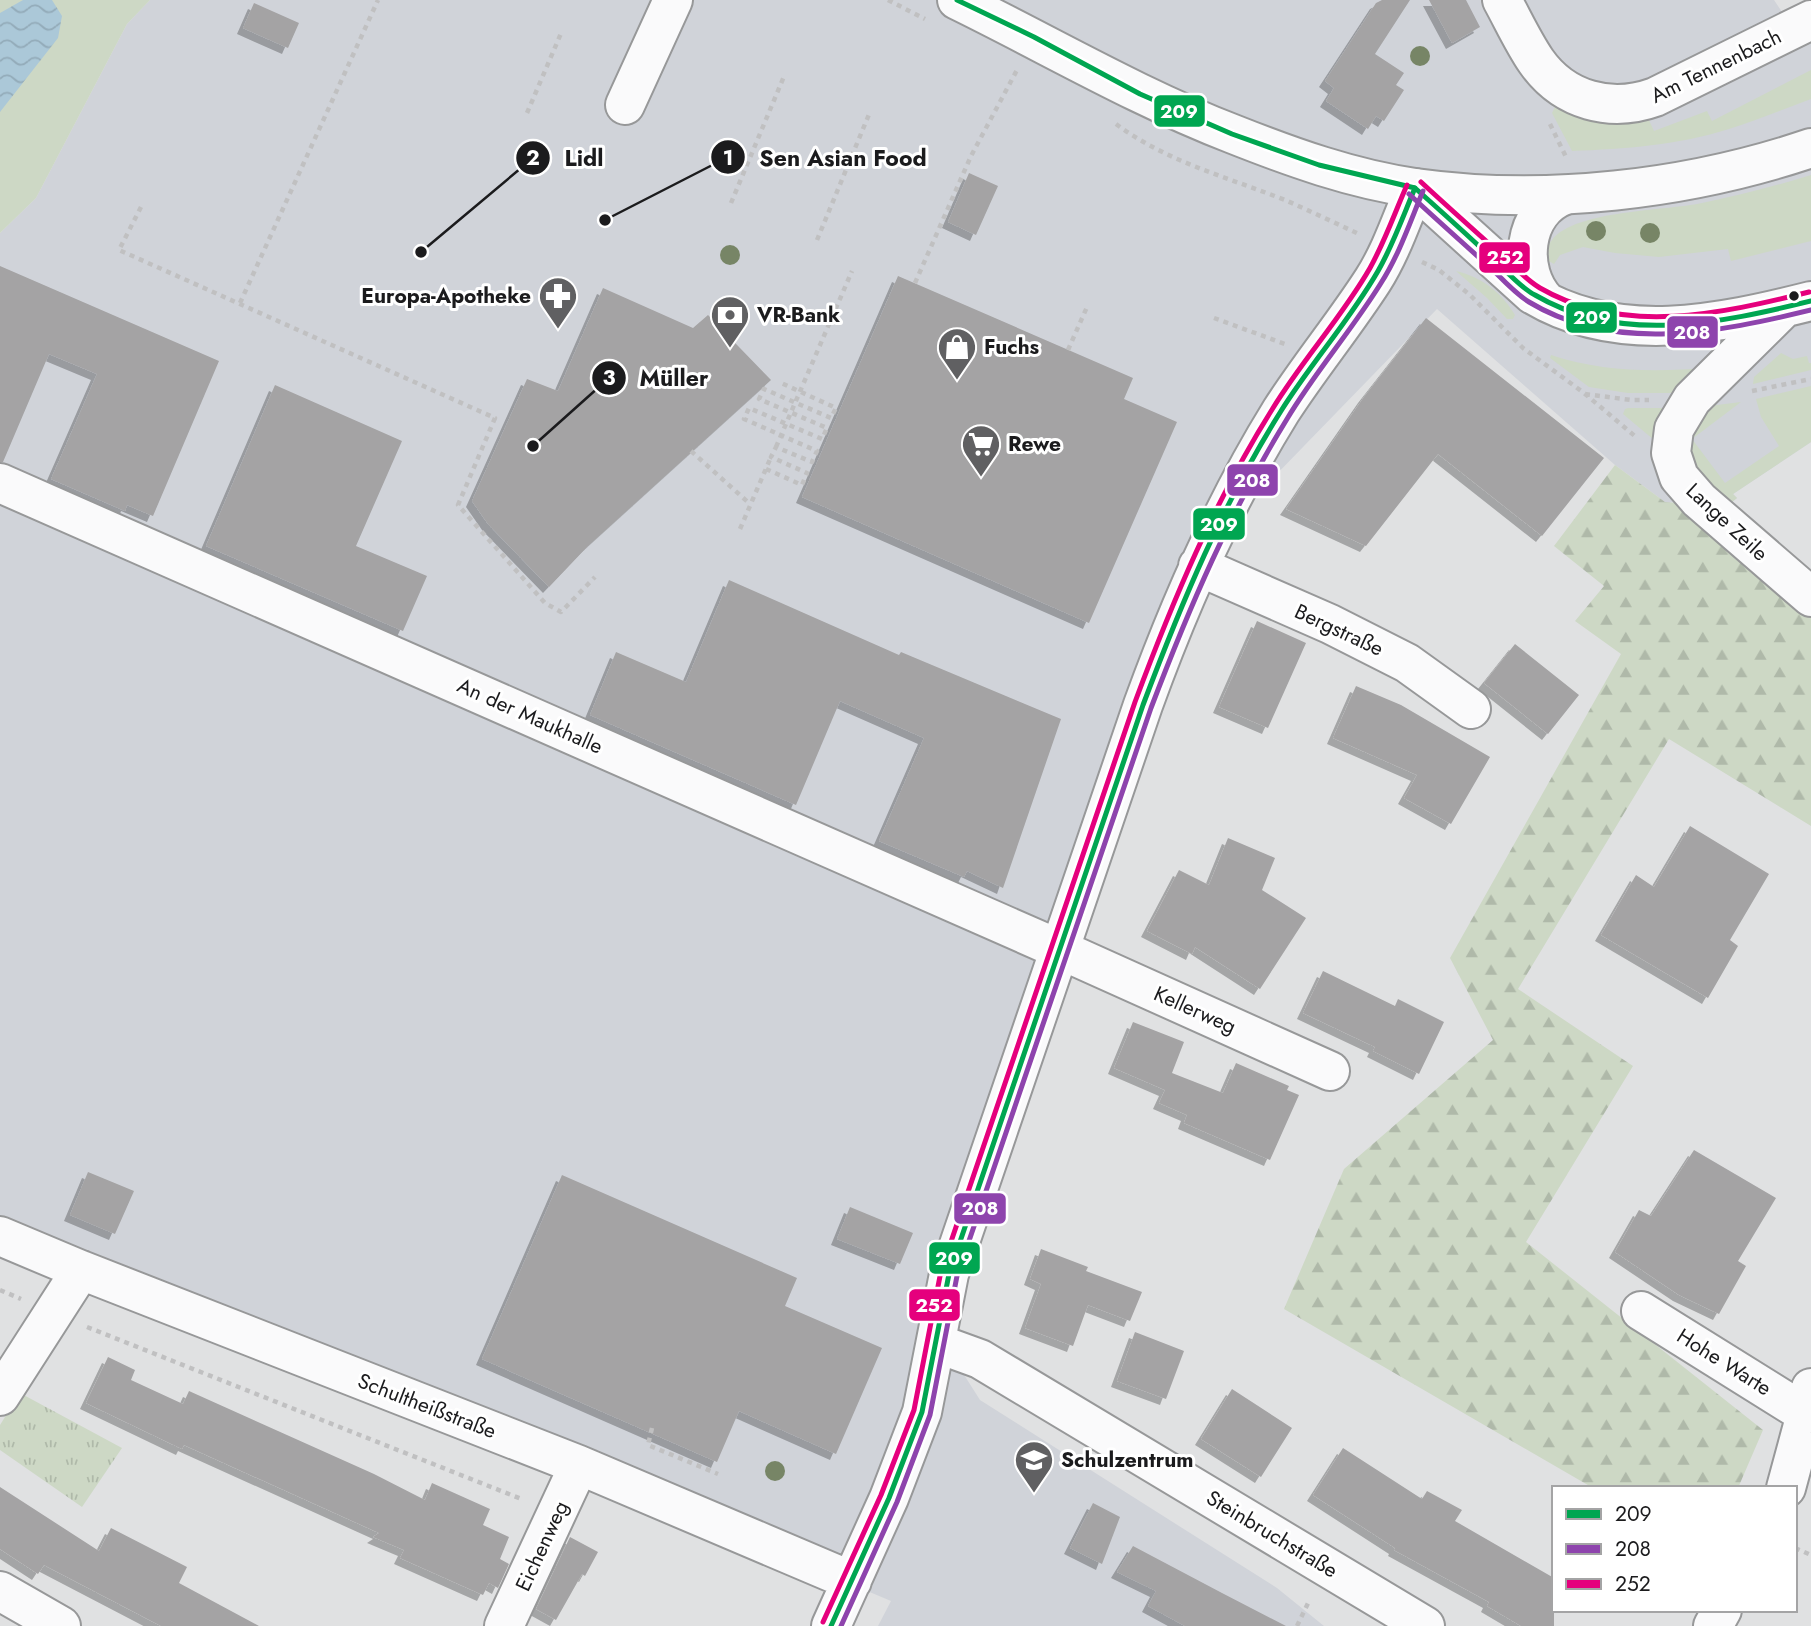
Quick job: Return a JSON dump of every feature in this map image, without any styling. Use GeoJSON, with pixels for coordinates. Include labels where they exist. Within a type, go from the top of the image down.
{"type":"FeatureCollection","features":[{"type":"Feature","properties":{"kind":"street"},"geometry":{"type":"LineString","coordinates":[[625,105],[673,0]]}},
{"type":"Feature","properties":{"kind":"street"},"geometry":{"type":"LineString","coordinates":[[957,0],[1034,37],[1140,94],[1232,134],[1319,165],[1415,188],[1471,193],[1565,195],[1662,185],[1811,148]]}},
{"type":"Feature","properties":{"kind":"street","name":"Am Tennenbach"},"geometry":{"type":"LineString","coordinates":[[1502,0],[1542,69],[1575,95],[1607,105],[1629,104],[1655,97],[1811,20]]}},
{"type":"Feature","properties":{"kind":"street"},"geometry":{"type":"LineString","coordinates":[[831,1626],[889,1498],[922,1412],[949,1274],[1143,705],[1174,622],[1198,566],[1282,411],[1374,278],[1415,188]]}},
{"type":"Feature","properties":{"kind":"street"},"geometry":{"type":"LineString","coordinates":[[1415,188],[1516,282],[1550,305],[1588,319],[1633,325],[1715,322],[1797,304]]}},
{"type":"Feature","properties":{"kind":"street"},"geometry":{"type":"LineString","coordinates":[[1550,305],[1539,293],[1530,273],[1528,244],[1540,213],[1554,200],[1565,195]]}},
{"type":"Feature","properties":{"kind":"street","name":"Lange Zeile"},"geometry":{"type":"LineString","coordinates":[[1797,304],[1692,399],[1672,437],[1671,453],[1675,468],[1699,500],[1811,597]]}},
{"type":"Feature","properties":{"kind":"street","name":"An der Maukhalle"},"geometry":{"type":"LineString","coordinates":[[0,483],[1061,950]]}},
{"type":"Feature","properties":{"kind":"street","name":"Bergstraße"},"geometry":{"type":"LineString","coordinates":[[1198,566],[1330,624],[1396,658],[1471,709]]}},
{"type":"Feature","properties":{"kind":"street","name":"Kellerweg"},"geometry":{"type":"LineString","coordinates":[[1061,950],[1330,1071]]}},
{"type":"Feature","properties":{"kind":"street","name":"Schultheißstraße"},"geometry":{"type":"LineString","coordinates":[[0,1236],[579,1465],[852,1581]]}},
{"type":"Feature","properties":{"kind":"street"},"geometry":{"type":"LineString","coordinates":[[0,1396],[81,1270]]}},
{"type":"Feature","properties":{"kind":"street","name":"Hohe Warte"},"geometry":{"type":"LineString","coordinates":[[1641,1311],[1809,1401],[1787,1486]]}},
{"type":"Feature","properties":{"kind":"street","name":"Steinbruchstraße"},"geometry":{"type":"LineString","coordinates":[[936,1343],[991,1365],[1425,1626]]}},
{"type":"Feature","properties":{"kind":"street","name":"Eichenweg"},"geometry":{"type":"LineString","coordinates":[[505,1626],[579,1465]]}},
{"type":"Feature","properties":{"kind":"street"},"geometry":{"type":"LineString","coordinates":[[0,1591],[61,1626]]}},
{"type":"Feature","properties":{"kind":"path"},"geometry":{"type":"LineString","coordinates":[[240,303],[378,0]]}},
{"type":"Feature","properties":{"kind":"path"},"geometry":{"type":"LineString","coordinates":[[527,113],[562,31]]}},
{"type":"Feature","properties":{"kind":"path"},"geometry":{"type":"LineString","coordinates":[[915,283],[971,156],[1034,37]]}},
{"type":"Feature","properties":{"kind":"path"},"geometry":{"type":"LineString","coordinates":[[731,203],[785,74]]}},
{"type":"Feature","properties":{"kind":"path"},"geometry":{"type":"LineString","coordinates":[[817,240],[870,112]]}},
{"type":"Feature","properties":{"kind":"path"},"geometry":{"type":"LineString","coordinates":[[141,207],[119,250],[495,418],[458,505],[545,603],[561,612],[595,577]]}},
{"type":"Feature","properties":{"kind":"path"},"geometry":{"type":"LineString","coordinates":[[1323,217],[1439,270],[1470,295],[1523,348],[1584,393],[1675,468]]}},
{"type":"Feature","properties":{"kind":"path"},"geometry":{"type":"LineString","coordinates":[[740,529],[852,271]]}},
{"type":"Feature","properties":{"kind":"path"},"geometry":{"type":"LineString","coordinates":[[1068,350],[1087,307]]}},
{"type":"Feature","properties":{"kind":"path"},"geometry":{"type":"LineString","coordinates":[[1214,318],[1319,357]]}},
{"type":"Feature","properties":{"kind":"path"},"geometry":{"type":"LineString","coordinates":[[776,447],[812,462],[817,451],[744,419],[748,408],[822,439],[827,428],[759,399],[764,389],[831,418],[836,408],[779,382]]}},
{"type":"Feature","properties":{"kind":"path"},"geometry":{"type":"LineString","coordinates":[[691,451],[750,504]]}},
{"type":"Feature","properties":{"kind":"path"},"geometry":{"type":"LineString","coordinates":[[766,469],[802,485],[807,473],[771,457]]}},
{"type":"Feature","properties":{"kind":"path"},"geometry":{"type":"LineString","coordinates":[[0,1290],[54,1314],[557,1513]]}},
{"type":"Feature","properties":{"kind":"path"},"geometry":{"type":"LineString","coordinates":[[640,1452],[648,1445],[652,1428]]}},
{"type":"Feature","properties":{"kind":"path"},"geometry":{"type":"LineString","coordinates":[[648,1445],[718,1474]]}},
{"type":"Feature","properties":{"kind":"shaded area"},"geometry":{"type":"Polygon","coordinates":[[[150,0],[1774,0],[1782,12],[1811,0],[1811,442],[1733,494],[1737,498],[1726,507],[1665,502],[1615,465],[1437,309],[1200,553],[935,1329],[980,1400],[1277,1588],[1324,1626],[878,1626],[891,1601],[582,1471],[0,1217],[0,233],[36,198],[127,24],[150,0]]]}},
{"type":"Feature","properties":{"kind":"green space"},"geometry":{"type":"Polygon","coordinates":[[[0,0],[150,0],[127,24],[36,198],[0,233],[0,0]]]}},
{"type":"Feature","properties":{"kind":"green space"},"geometry":{"type":"Polygon","coordinates":[[[1811,70],[1811,99],[1729,129],[1671,142],[1572,151],[1552,113],[1556,105],[1648,118],[1654,131],[1707,111],[1712,121],[1811,70]]]}},
{"type":"Feature","properties":{"kind":"green space"},"geometry":{"type":"Polygon","coordinates":[[[1811,175],[1811,241],[1731,261],[1728,249],[1659,257],[1583,247],[1560,255],[1554,264],[1547,260],[1548,247],[1552,240],[1564,230],[1580,223],[1622,213],[1716,200],[1811,175]]]}},
{"type":"Feature","properties":{"kind":"green space"},"geometry":{"type":"Polygon","coordinates":[[[1456,271],[1474,277],[1490,287],[1510,307],[1515,315],[1513,319],[1507,319],[1456,271]]]}},
{"type":"Feature","properties":{"kind":"green space"},"geometry":{"type":"Polygon","coordinates":[[[1781,353],[1793,359],[1807,356],[1811,370],[1753,384],[1754,377],[1781,353]]]}},
{"type":"Feature","properties":{"kind":"green space"},"geometry":{"type":"Polygon","coordinates":[[[1551,355],[1609,368],[1707,368],[1684,393],[1628,393],[1589,387],[1550,358],[1551,355]]]}},
{"type":"Feature","properties":{"kind":"green space"},"geometry":{"type":"Polygon","coordinates":[[[1811,386],[1811,442],[1733,494],[1737,498],[1726,507],[1698,481],[1682,440],[1701,407],[1741,402],[1692,439],[1725,483],[1779,446],[1761,417],[1756,399],[1811,386]]]}},
{"type":"Feature","properties":{"kind":"green space"},"geometry":{"type":"Polygon","coordinates":[[[1628,408],[1673,408],[1660,445],[1623,414],[1628,408]]]}},
{"type":"Feature","properties":{"kind":"green space"},"geometry":{"type":"Polygon","coordinates":[[[1615,465],[1665,502],[1726,507],[1811,601],[1811,826],[1669,739],[1518,989],[1633,1066],[1526,1242],[1763,1430],[1739,1486],[1590,1486],[1284,1309],[1344,1169],[1493,1040],[1450,958],[1621,654],[1575,621],[1604,586],[1554,546],[1615,465]]]}},
{"type":"Feature","properties":{"kind":"green space"},"geometry":{"type":"Polygon","coordinates":[[[20,1393],[122,1448],[82,1507],[0,1450],[0,1425],[20,1393]]]}},
{"type":"Feature","properties":{"kind":"water"},"geometry":{"type":"Polygon","coordinates":[[[23,0],[52,0],[62,16],[58,38],[0,112],[0,13],[23,0]]]}},
{"type":"Feature","properties":{"kind":"building"},"geometry":{"type":"Polygon","coordinates":[[[1382,0],[1410,0],[1375,54],[1404,73],[1396,85],[1404,90],[1384,121],[1376,116],[1368,129],[1326,101],[1334,88],[1325,81],[1376,3],[1382,0]]]}},
{"type":"Feature","properties":{"kind":"building"},"geometry":{"type":"Polygon","coordinates":[[[1429,0],[1466,0],[1480,27],[1452,43],[1429,0]]]}},
{"type":"Feature","properties":{"kind":"building"},"geometry":{"type":"Polygon","coordinates":[[[254,3],[299,23],[288,48],[243,28],[254,3]]]}},
{"type":"Feature","properties":{"kind":"building"},"geometry":{"type":"Polygon","coordinates":[[[969,173],[998,186],[976,235],[948,222],[969,173]]]}},
{"type":"Feature","properties":{"kind":"building"},"geometry":{"type":"Polygon","coordinates":[[[0,266],[219,361],[153,516],[127,505],[125,511],[51,479],[97,374],[49,354],[3,462],[0,462],[0,266]]]}},
{"type":"Feature","properties":{"kind":"building","name":"Rewe"},"geometry":{"type":"Polygon","coordinates":[[[898,276],[1133,378],[1124,399],[1177,422],[1089,623],[802,497],[898,276]]]}},
{"type":"Feature","properties":{"kind":"building"},"geometry":{"type":"Polygon","coordinates":[[[603,288],[693,328],[708,315],[771,380],[587,547],[549,587],[488,524],[472,501],[527,379],[558,391],[603,288]]]}},
{"type":"Feature","properties":{"kind":"building"},"geometry":{"type":"Polygon","coordinates":[[[1426,318],[1604,458],[1542,536],[1438,454],[1366,546],[1286,509],[1364,397],[1426,318]]]}},
{"type":"Feature","properties":{"kind":"building"},"geometry":{"type":"Polygon","coordinates":[[[275,385],[402,441],[356,546],[427,576],[403,631],[206,546],[275,385]]]}},
{"type":"Feature","properties":{"kind":"building"},"geometry":{"type":"Polygon","coordinates":[[[729,580],[899,655],[901,652],[1061,719],[1003,888],[967,871],[964,877],[879,841],[924,738],[840,701],[796,805],[590,715],[616,652],[686,682],[729,580]]]}},
{"type":"Feature","properties":{"kind":"building"},"geometry":{"type":"Polygon","coordinates":[[[1257,621],[1306,643],[1268,728],[1219,707],[1257,621]]]}},
{"type":"Feature","properties":{"kind":"building"},"geometry":{"type":"Polygon","coordinates":[[[1515,644],[1579,695],[1548,734],[1484,683],[1515,644]]]}},
{"type":"Feature","properties":{"kind":"building"},"geometry":{"type":"Polygon","coordinates":[[[1356,686],[1401,705],[1490,757],[1451,824],[1404,798],[1417,775],[1333,738],[1356,686]]]}},
{"type":"Feature","properties":{"kind":"building"},"geometry":{"type":"Polygon","coordinates":[[[1690,826],[1769,874],[1730,940],[1738,946],[1708,998],[1601,935],[1636,875],[1654,887],[1690,826]]]}},
{"type":"Feature","properties":{"kind":"building"},"geometry":{"type":"Polygon","coordinates":[[[1228,838],[1275,858],[1262,890],[1306,918],[1260,989],[1195,947],[1192,954],[1147,931],[1179,870],[1209,885],[1228,838]]]}},
{"type":"Feature","properties":{"kind":"building"},"geometry":{"type":"Polygon","coordinates":[[[1323,971],[1395,1006],[1398,999],[1444,1022],[1419,1074],[1373,1051],[1375,1047],[1303,1013],[1323,971]]]}},
{"type":"Feature","properties":{"kind":"building"},"geometry":{"type":"Polygon","coordinates":[[[1133,1022],[1184,1042],[1172,1073],[1223,1093],[1236,1063],[1289,1086],[1287,1090],[1299,1095],[1270,1160],[1184,1123],[1187,1115],[1159,1103],[1165,1090],[1114,1068],[1133,1022]]]}},
{"type":"Feature","properties":{"kind":"building"},"geometry":{"type":"Polygon","coordinates":[[[1694,1150],[1776,1198],[1738,1261],[1746,1266],[1719,1314],[1679,1295],[1615,1252],[1639,1210],[1651,1216],[1694,1150]]]}},
{"type":"Feature","properties":{"kind":"building"},"geometry":{"type":"Polygon","coordinates":[[[88,1172],[134,1191],[115,1234],[70,1215],[88,1172]]]}},
{"type":"Feature","properties":{"kind":"building"},"geometry":{"type":"Polygon","coordinates":[[[562,1175],[797,1278],[785,1306],[882,1348],[836,1454],[739,1411],[717,1462],[482,1359],[562,1175]]]}},
{"type":"Feature","properties":{"kind":"building"},"geometry":{"type":"Polygon","coordinates":[[[850,1207],[913,1233],[900,1264],[837,1239],[850,1207]]]}},
{"type":"Feature","properties":{"kind":"building"},"geometry":{"type":"Polygon","coordinates":[[[1041,1249],[1088,1267],[1086,1271],[1142,1292],[1130,1321],[1088,1305],[1073,1346],[1025,1328],[1041,1284],[1030,1279],[1041,1249]]]}},
{"type":"Feature","properties":{"kind":"building"},"geometry":{"type":"Polygon","coordinates":[[[1135,1332],[1184,1351],[1166,1399],[1117,1381],[1135,1332]]]}},
{"type":"Feature","properties":{"kind":"building"},"geometry":{"type":"Polygon","coordinates":[[[108,1357],[135,1370],[131,1380],[183,1404],[189,1391],[374,1474],[425,1500],[432,1483],[490,1509],[483,1525],[509,1537],[500,1559],[509,1564],[498,1588],[489,1583],[483,1595],[400,1558],[404,1550],[373,1537],[379,1533],[184,1445],[182,1449],[86,1403],[108,1357]]]}},
{"type":"Feature","properties":{"kind":"building"},"geometry":{"type":"Polygon","coordinates":[[[1232,1389],[1292,1428],[1261,1477],[1201,1439],[1232,1389]]]}},
{"type":"Feature","properties":{"kind":"building"},"geometry":{"type":"Polygon","coordinates":[[[1343,1448],[1422,1499],[1427,1491],[1462,1510],[1455,1521],[1552,1577],[1554,1626],[1521,1626],[1487,1606],[1489,1602],[1394,1550],[1395,1548],[1313,1495],[1343,1448]]]}},
{"type":"Feature","properties":{"kind":"building"},"geometry":{"type":"Polygon","coordinates":[[[0,1487],[99,1551],[111,1528],[187,1567],[179,1583],[259,1626],[161,1626],[44,1565],[38,1574],[0,1549],[0,1487]]]}},
{"type":"Feature","properties":{"kind":"building"},"geometry":{"type":"Polygon","coordinates":[[[1093,1503],[1120,1517],[1102,1564],[1070,1548],[1093,1503]]]}},
{"type":"Feature","properties":{"kind":"building"},"geometry":{"type":"Polygon","coordinates":[[[570,1537],[598,1552],[556,1620],[536,1609],[570,1537]]]}},
{"type":"Feature","properties":{"kind":"building"},"geometry":{"type":"Polygon","coordinates":[[[1133,1546],[1286,1626],[1185,1626],[1148,1606],[1156,1591],[1117,1572],[1133,1546]]]}},
{"type":"Feature","properties":{"kind":"transit line","name":"209"},"geometry":{"type":"LineString","coordinates":[[957,0],[1034,37],[1140,94],[1232,134],[1319,165],[1415,188]]}},
{"type":"Feature","properties":{"kind":"transit line","name":"252"},"geometry":{"type":"LineString","coordinates":[[1421,182],[1530,281],[1572,303],[1605,312],[1673,316],[1742,307],[1809,292]]}},
{"type":"Feature","properties":{"kind":"transit line","name":"252"},"geometry":{"type":"LineString","coordinates":[[823,1622],[881,1495],[914,1410],[941,1271],[1135,702],[1164,626],[1196,551],[1232,478],[1285,390],[1370,268],[1407,185]]}},
{"type":"Feature","properties":{"kind":"transit line","name":"209"},"geometry":{"type":"LineString","coordinates":[[1415,188],[1525,289],[1568,311],[1601,320],[1636,325],[1671,325],[1707,322],[1811,301]]}},
{"type":"Feature","properties":{"kind":"transit line","name":"209"},"geometry":{"type":"LineString","coordinates":[[831,1626],[889,1498],[922,1412],[949,1274],[1143,705],[1172,629],[1240,482],[1281,411],[1378,271],[1415,188]]}},
{"type":"Feature","properties":{"kind":"transit line","name":"208"},"geometry":{"type":"LineString","coordinates":[[841,1626],[897,1502],[930,1415],[957,1276],[1151,708],[1180,633],[1247,488],[1298,402],[1387,272],[1423,191]]}},
{"type":"Feature","properties":{"kind":"transit line","name":"208"},"geometry":{"type":"LineString","coordinates":[[1409,194],[1524,299],[1562,318],[1597,328],[1668,334],[1741,325],[1811,310]]}},
{"type":"Feature","properties":{"kind":"place","name":"Sen Asian Food"},"geometry":{"type":"Point","coordinates":[605,220]}},
{"type":"Feature","properties":{"kind":"place","name":"Lidl"},"geometry":{"type":"Point","coordinates":[421,252]}},
{"type":"Feature","properties":{"kind":"place","name":"Europa-Apotheke"},"geometry":{"type":"Point","coordinates":[558,330]}},
{"type":"Feature","properties":{"kind":"place","name":"VR-Bank"},"geometry":{"type":"Point","coordinates":[730,349]}},
{"type":"Feature","properties":{"kind":"place","name":"Fuchs"},"geometry":{"type":"Point","coordinates":[957,381]}},
{"type":"Feature","properties":{"kind":"place","name":"Müller"},"geometry":{"type":"Point","coordinates":[533,446]}},
{"type":"Feature","properties":{"kind":"place","name":"Rewe"},"geometry":{"type":"Point","coordinates":[981,478]}},
{"type":"Feature","properties":{"kind":"place","name":"Schulzentrum"},"geometry":{"type":"Point","coordinates":[1034,1494]}}]}
